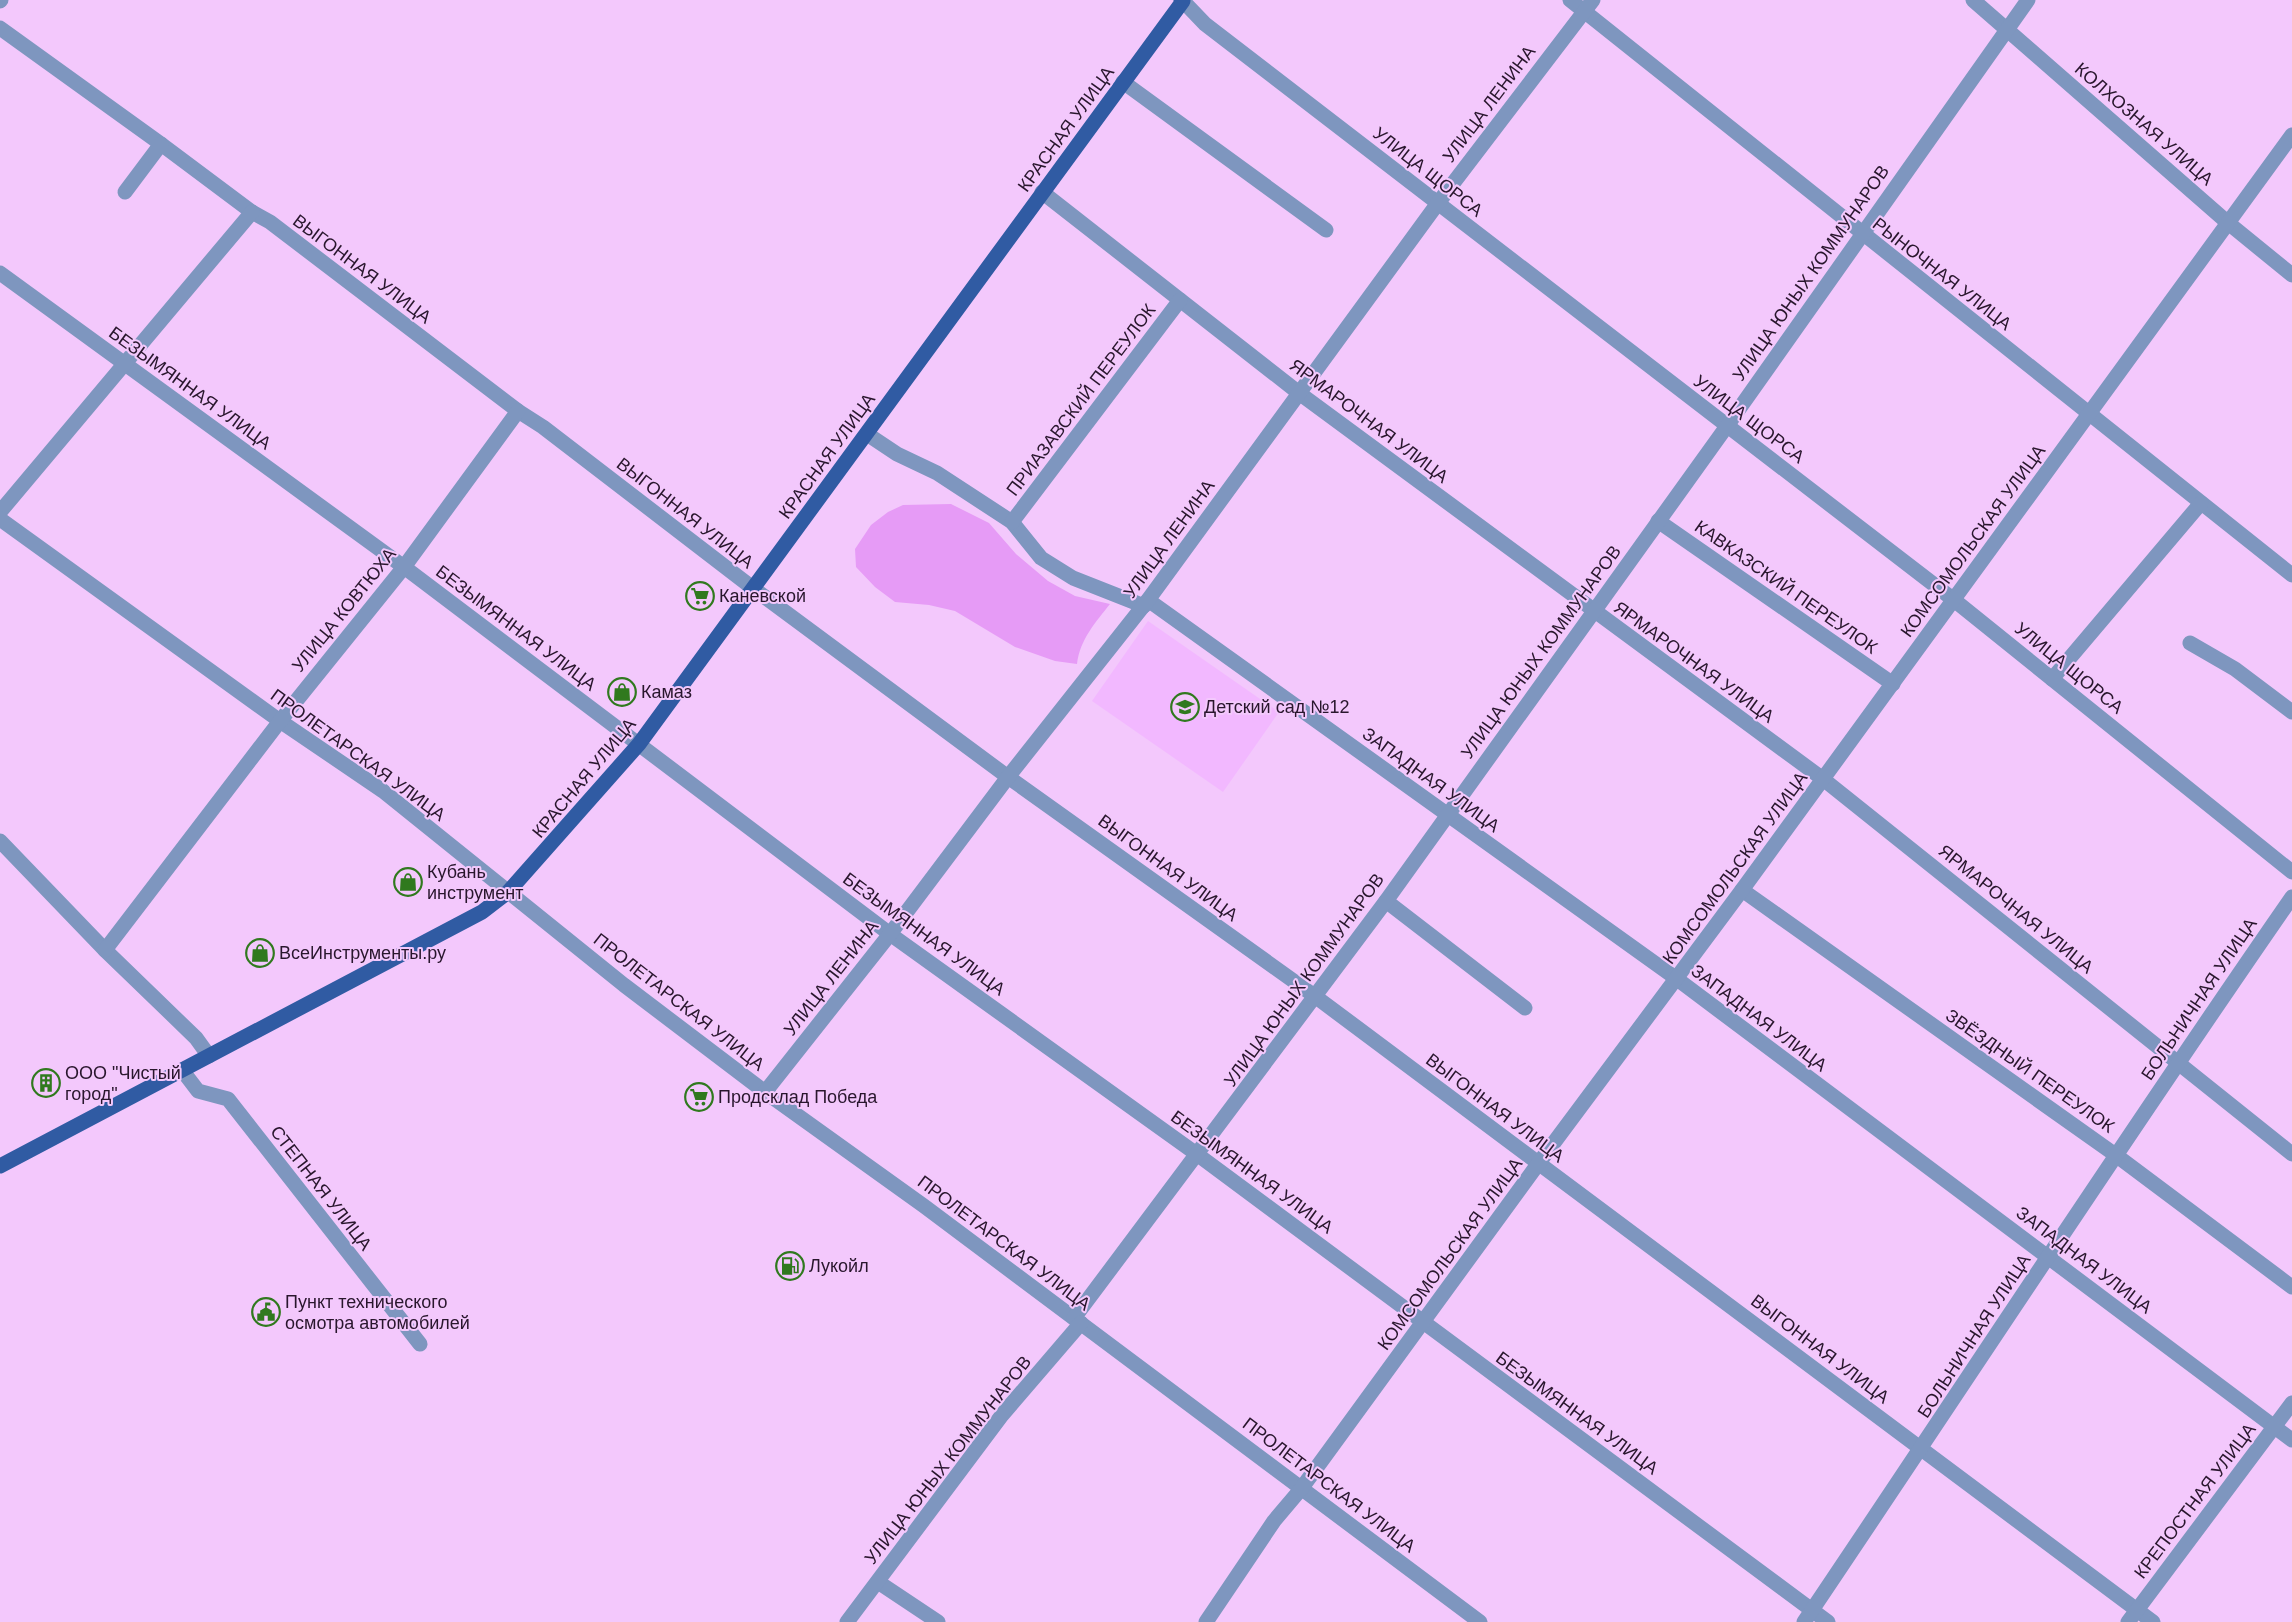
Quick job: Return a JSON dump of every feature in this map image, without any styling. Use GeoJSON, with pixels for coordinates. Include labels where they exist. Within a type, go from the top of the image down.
{"type":"FeatureCollection","features":[{"type":"Feature","properties":{"kind":"main road","name":"КРАСНАЯ УЛИЦА"},"geometry":{"type":"LineString","coordinates":[[0,1166],[482,912],[508,892],[639,744],[1183,0]]}},
{"type":"Feature","properties":{"kind":"street","name":"УЛИЦА ЩОРСА"},"geometry":{"type":"LineString","coordinates":[[1183,0],[1205,24],[1954,600],[2292,872]]}},
{"type":"Feature","properties":{"kind":"street","name":"РЫНОЧНАЯ УЛИЦА"},"geometry":{"type":"LineString","coordinates":[[1570,0],[1588,6],[1861,234],[2292,575]]}},
{"type":"Feature","properties":{"kind":"street","name":"КОЛХОЗНАЯ УЛИЦА"},"geometry":{"type":"LineString","coordinates":[[1972,0],[2227,222],[2292,275]]}},
{"type":"Feature","properties":{"kind":"street","name":"УЛИЦА ЮНЫХ КОММУНАРОВ"},"geometry":{"type":"LineString","coordinates":[[847,1622],[1002,1415],[1077,1320],[1386,901],[1727,426],[2028,0]]}},
{"type":"Feature","properties":{"kind":"street","name":"УЛИЦА ЛЕНИНА"},"geometry":{"type":"LineString","coordinates":[[765,1092],[890,934],[1008,777],[1146,603],[1438,203],[1588,6]]}},
{"type":"Feature","properties":{"kind":"street","name":"ВЫГОННАЯ УЛИЦА"},"geometry":{"type":"LineString","coordinates":[[0,28],[252,212],[270,222],[518,411],[543,427],[754,589],[1008,777],[1316,997],[1922,1449],[2133,1616],[2153,1622]]}},
{"type":"Feature","properties":{"kind":"street"},"geometry":{"type":"LineString","coordinates":[[1124,82],[1326,230]]}},
{"type":"Feature","properties":{"kind":"street","name":"КОМСОМОЛЬСКАЯ УЛИЦА"},"geometry":{"type":"LineString","coordinates":[[1206,1622],[1274,1521],[1301,1489],[1424,1323],[1538,1164],[1677,979],[2292,135]]}},
{"type":"Feature","properties":{"kind":"street"},"geometry":{"type":"LineString","coordinates":[[125,192],[161,144]]}},
{"type":"Feature","properties":{"kind":"street","name":"ЯРМАРОЧНАЯ УЛИЦА"},"geometry":{"type":"LineString","coordinates":[[1042,192],[1299,393],[1823,779],[2292,1154]]}},
{"type":"Feature","properties":{"kind":"street"},"geometry":{"type":"LineString","coordinates":[[0,512],[252,212]]}},
{"type":"Feature","properties":{"kind":"street","name":"БЕЗЫМЯННАЯ УЛИЦА"},"geometry":{"type":"LineString","coordinates":[[0,274],[404,567],[890,934],[1198,1155],[1424,1323],[1808,1616],[1828,1622]]}},
{"type":"Feature","properties":{"kind":"street","name":"ПРИАЗАВСКИЙ ПЕРЕУЛОК"},"geometry":{"type":"LineString","coordinates":[[1012,522],[1180,300]]}},
{"type":"Feature","properties":{"kind":"street","name":"УЛИЦА КОВТЮХА"},"geometry":{"type":"LineString","coordinates":[[105,950],[280,721],[404,567],[518,411]]}},
{"type":"Feature","properties":{"kind":"street","name":"ЗАПАДНАЯ УЛИЦА"},"geometry":{"type":"LineString","coordinates":[[867,434],[897,454],[937,473],[1012,522],[1041,558],[1072,578],[1146,603],[1447,815],[1677,979],[2292,1440]]}},
{"type":"Feature","properties":{"kind":"street"},"geometry":{"type":"LineString","coordinates":[[2052,679],[2201,503]]}},
{"type":"Feature","properties":{"kind":"street","name":"ПРОЛЕТАРСКАЯ УЛИЦА"},"geometry":{"type":"LineString","coordinates":[[0,519],[280,721],[383,791],[624,985],[765,1092],[924,1206],[1480,1622]]}},
{"type":"Feature","properties":{"kind":"street","name":"КАВКАЗСКИЙ ПЕРЕУЛОК"},"geometry":{"type":"LineString","coordinates":[[1658,521],[1893,684]]}},
{"type":"Feature","properties":{"kind":"street"},"geometry":{"type":"LineString","coordinates":[[2190,643],[2235,669],[2292,712]]}},
{"type":"Feature","properties":{"kind":"street"},"geometry":{"type":"LineString","coordinates":[[0,841],[105,950],[196,1038],[209,1056]]}},
{"type":"Feature","properties":{"kind":"street","name":"ЗВЁЗДНЫЙ ПЕРЕУЛОК"},"geometry":{"type":"LineString","coordinates":[[1742,890],[2117,1156],[2292,1287]]}},
{"type":"Feature","properties":{"kind":"street","name":"БОЛЬНИЧНАЯ УЛИЦА"},"geometry":{"type":"LineString","coordinates":[[1808,1616],[1922,1449],[2117,1156],[2177,1062],[2292,897]]}},
{"type":"Feature","properties":{"kind":"street"},"geometry":{"type":"LineString","coordinates":[[1386,901],[1525,1008]]}},
{"type":"Feature","properties":{"kind":"street","name":"СТЕПНАЯ УЛИЦА"},"geometry":{"type":"LineString","coordinates":[[182,1070],[198,1091],[228,1100],[420,1344]]}},
{"type":"Feature","properties":{"kind":"street","name":"КРЕПОСТНАЯ УЛИЦА"},"geometry":{"type":"LineString","coordinates":[[2133,1616],[2292,1403]]}},
{"type":"Feature","properties":{"kind":"street"},"geometry":{"type":"LineString","coordinates":[[878,1582],[938,1622]]}},
{"type":"Feature","properties":{"kind":"shaded area"},"geometry":{"type":"Polygon","coordinates":[[[951,504],[989,523],[1016,554],[1048,581],[1075,596],[1110,604],[1085,639],[1077,664],[1055,661],[1015,647],[955,611],[929,605],[895,602],[875,587],[856,567],[855,549],[871,525],[888,512],[903,505],[951,504]]]}},
{"type":"Feature","properties":{"kind":"shaded area","name":"Детский сад №12"},"geometry":{"type":"Polygon","coordinates":[[[1148,621],[1279,712],[1223,792],[1092,701],[1148,621]]]}},
{"type":"Feature","properties":{"kind":"place","name":"Каневской"},"geometry":{"type":"Point","coordinates":[700,596]}},
{"type":"Feature","properties":{"kind":"place","name":"Камаз"},"geometry":{"type":"Point","coordinates":[622,692]}},
{"type":"Feature","properties":{"kind":"place","name":"Детский сад №12"},"geometry":{"type":"Point","coordinates":[1185,707]}},
{"type":"Feature","properties":{"kind":"place","name":"Кубань инструмент"},"geometry":{"type":"Point","coordinates":[408,882]}},
{"type":"Feature","properties":{"kind":"place","name":"ВсеИнструменты.ру"},"geometry":{"type":"Point","coordinates":[260,953]}},
{"type":"Feature","properties":{"kind":"place","name":"ООО \"Чистый город\""},"geometry":{"type":"Point","coordinates":[46,1083]}},
{"type":"Feature","properties":{"kind":"place","name":"Продсклад Победа"},"geometry":{"type":"Point","coordinates":[699,1097]}},
{"type":"Feature","properties":{"kind":"place","name":"Лукойл"},"geometry":{"type":"Point","coordinates":[790,1266]}},
{"type":"Feature","properties":{"kind":"place","name":"Пункт технического осмотра автомобилей"},"geometry":{"type":"Point","coordinates":[266,1312]}}]}
